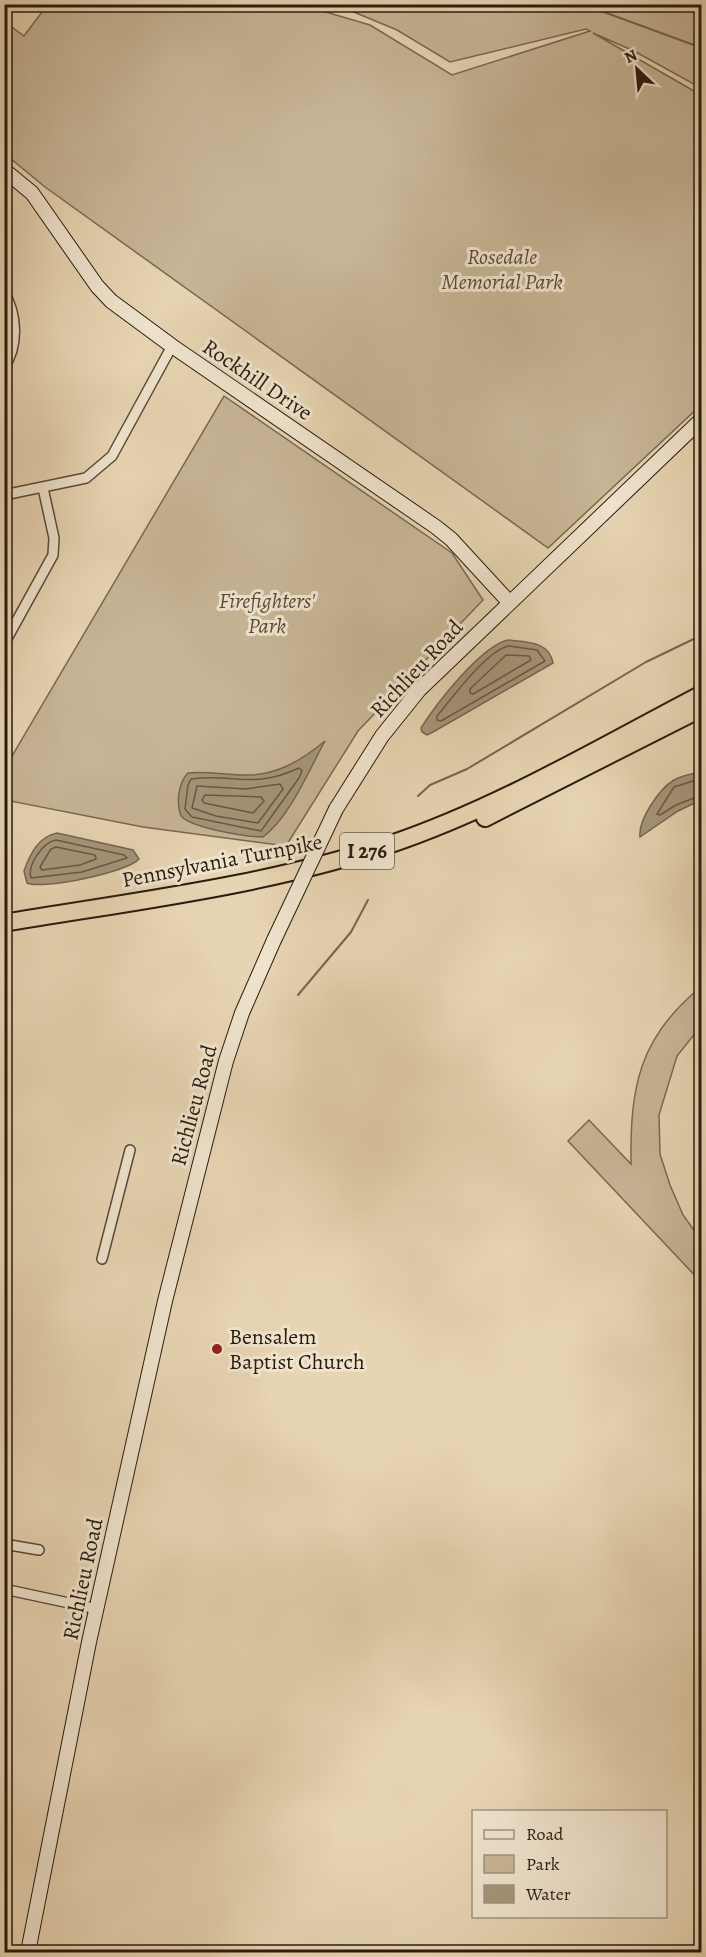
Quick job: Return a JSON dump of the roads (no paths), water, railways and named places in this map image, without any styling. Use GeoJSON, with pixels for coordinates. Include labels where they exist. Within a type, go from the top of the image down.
{"type":"FeatureCollection","features":[{"type":"Feature","properties":{"kind":"highway","name":"Pennsylvania Turnpike"},"geometry":{"type":"LineString","coordinates":[[4,923],[265,879],[393,843],[491,803],[702,694]]}},
{"type":"Feature","properties":{"kind":"highway","name":"Pennsylvania Turnpike"},"geometry":{"type":"LineString","coordinates":[[4,934],[246,893],[311,879],[373,862],[496,813],[702,708]]}},
{"type":"Feature","properties":{"kind":"main road","name":"Rockhill Drive"},"geometry":{"type":"LineString","coordinates":[[4,170],[32,193],[111,301],[172,346],[451,538],[509,602]]}},
{"type":"Feature","properties":{"kind":"main road","name":"Richlieu Road"},"geometry":{"type":"LineString","coordinates":[[28,1953],[97,1609],[154,1347],[220,1081],[242,1013],[274,940],[336,809],[360,768],[399,713],[509,602],[702,419]]}},
{"type":"Feature","properties":{"kind":"street"},"geometry":{"type":"LineString","coordinates":[[4,292],[16,337],[11,357],[4,367]]}},
{"type":"Feature","properties":{"kind":"street"},"geometry":{"type":"LineString","coordinates":[[4,495],[86,478],[112,456],[172,346]]}},
{"type":"Feature","properties":{"kind":"street"},"geometry":{"type":"LineString","coordinates":[[4,644],[53,555],[54,538],[43,488]]}},
{"type":"Feature","properties":{"kind":"street"},"geometry":{"type":"LineString","coordinates":[[102,1259],[130,1150]]}},
{"type":"Feature","properties":{"kind":"street"},"geometry":{"type":"LineString","coordinates":[[4,1544],[39,1550]]}},
{"type":"Feature","properties":{"kind":"street"},"geometry":{"type":"LineString","coordinates":[[4,1589],[97,1609]]}},
{"type":"Feature","properties":{"kind":"water"},"geometry":{"type":"Polygon","coordinates":[[[508,640],[529,642],[542,647],[547,650],[553,663],[433,732],[427,735],[422,732],[421,728],[460,677],[485,653],[508,640]]]}},
{"type":"Feature","properties":{"kind":"water"},"geometry":{"type":"Polygon","coordinates":[[[325,741],[282,818],[263,837],[232,834],[207,828],[181,816],[179,794],[182,782],[188,773],[256,775],[267,773],[288,766],[325,741]]]}},
{"type":"Feature","properties":{"kind":"water"},"geometry":{"type":"Polygon","coordinates":[[[701,772],[701,800],[678,811],[640,837],[642,822],[662,790],[677,778],[701,772]]]}},
{"type":"Feature","properties":{"kind":"water"},"geometry":{"type":"Polygon","coordinates":[[[57,833],[133,850],[139,859],[119,869],[67,882],[36,885],[27,883],[24,871],[32,853],[45,838],[57,833]]]}},
{"type":"Feature","properties":{"kind":"waterway"},"geometry":{"type":"LineString","coordinates":[[582,4],[702,48]]}},
{"type":"Feature","properties":{"kind":"waterway"},"geometry":{"type":"LineString","coordinates":[[418,796],[430,785],[467,769],[646,662],[702,635]]}},
{"type":"Feature","properties":{"kind":"waterway"},"geometry":{"type":"LineString","coordinates":[[298,995],[351,932],[368,900]]}},
{"type":"Feature","properties":{"kind":"place","name":"Bensalem Baptist Church"},"geometry":{"type":"Point","coordinates":[217,1349]}},
{"type":"Feature","properties":{"kind":"park label","name":"Rosedale Memorial Park"},"geometry":{"type":"Point","coordinates":[502,268]}},
{"type":"Feature","properties":{"kind":"park label","name":"Firefighters' Park"},"geometry":{"type":"Point","coordinates":[267,612]}}]}
